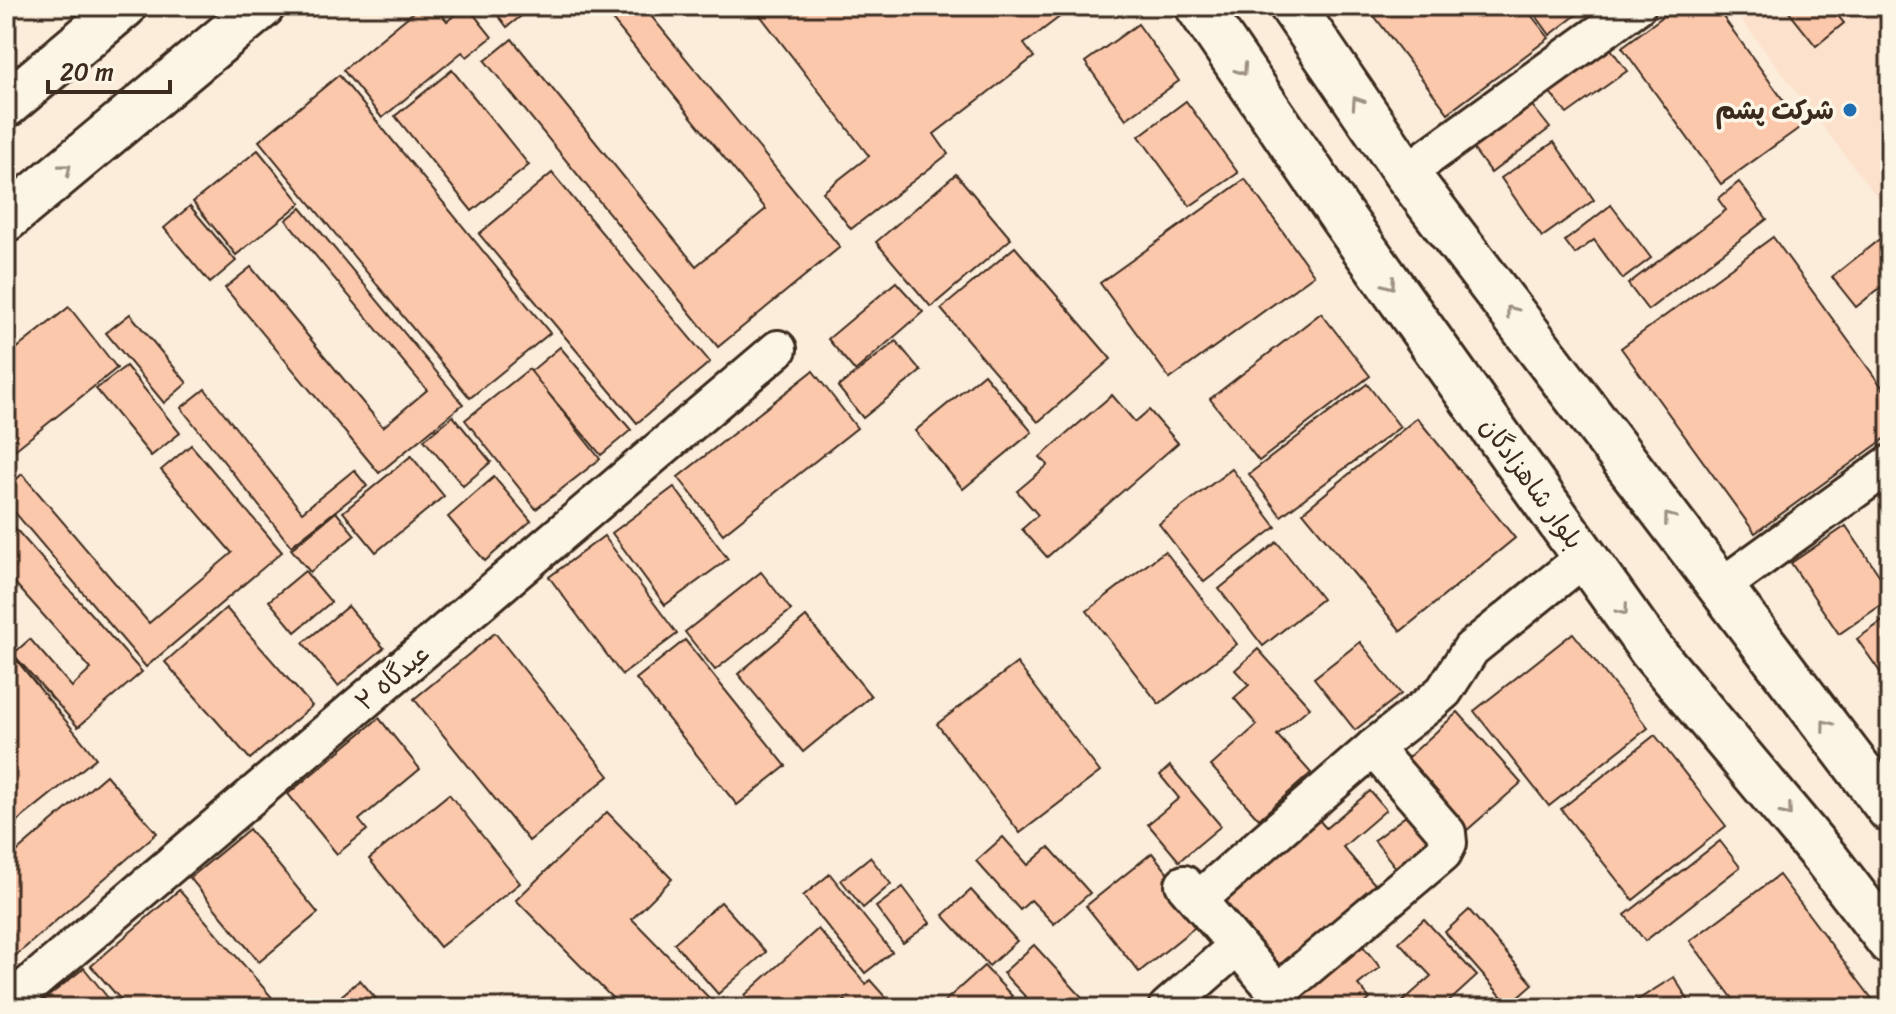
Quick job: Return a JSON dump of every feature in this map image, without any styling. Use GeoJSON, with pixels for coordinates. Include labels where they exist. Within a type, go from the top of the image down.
{"type":"FeatureCollection","features":[{"type":"Feature","properties":{"kind":"main road"},"geometry":{"type":"LineString","coordinates":[[6,105],[124,6]]}},
{"type":"Feature","properties":{"kind":"main road"},"geometry":{"type":"LineString","coordinates":[[6,219],[262,6]]}},
{"type":"Feature","properties":{"kind":"main road","name":"بلوار شاهزادگان"},"geometry":{"type":"LineString","coordinates":[[1198,6],[1344,220],[1652,651],[1827,860],[1890,942]]}},
{"type":"Feature","properties":{"kind":"main road"},"geometry":{"type":"LineString","coordinates":[[1292,6],[1406,173],[1890,810]]}},
{"type":"Feature","properties":{"kind":"street"},"geometry":{"type":"LineString","coordinates":[[1406,173],[1637,6]]}},
{"type":"Feature","properties":{"kind":"street","name":"عیدگاه ۲"},"geometry":{"type":"LineString","coordinates":[[6,1005],[778,349]]}},
{"type":"Feature","properties":{"kind":"street"},"geometry":{"type":"LineString","coordinates":[[1721,587],[1890,464]]}},
{"type":"Feature","properties":{"kind":"street"},"geometry":{"type":"LineString","coordinates":[[1373,748],[1447,833],[1448,843],[1443,853],[1284,987],[1275,988],[1190,892],[1444,691],[1463,660],[1478,643],[1585,557]]}},
{"type":"Feature","properties":{"kind":"street"},"geometry":{"type":"LineString","coordinates":[[1167,1008],[1237,946]]}},
{"type":"Feature","properties":{"kind":"shaded area","name":"شرکت پشم"},"geometry":{"type":"Polygon","coordinates":[[[1731,6],[1890,6],[1890,214],[1731,6]]]}},
{"type":"Feature","properties":{"kind":"building"},"geometry":{"type":"Polygon","coordinates":[[[421,6],[435,6],[447,21],[467,6],[492,37],[467,57],[462,52],[382,118],[343,70],[421,6]]]}},
{"type":"Feature","properties":{"kind":"building"},"geometry":{"type":"Polygon","coordinates":[[[491,6],[534,6],[507,27],[491,6]]]}},
{"type":"Feature","properties":{"kind":"building"},"geometry":{"type":"Polygon","coordinates":[[[601,6],[643,6],[840,247],[718,347],[485,61],[512,39],[696,266],[766,209],[601,6]]]}},
{"type":"Feature","properties":{"kind":"building"},"geometry":{"type":"Polygon","coordinates":[[[753,6],[857,6],[862,13],[871,6],[1074,6],[1024,44],[1034,57],[934,134],[948,154],[851,229],[823,192],[869,156],[753,6]]]}},
{"type":"Feature","properties":{"kind":"building"},"geometry":{"type":"Polygon","coordinates":[[[1372,6],[1524,6],[1549,38],[1448,113],[1369,9],[1372,6]]]}},
{"type":"Feature","properties":{"kind":"building"},"geometry":{"type":"Polygon","coordinates":[[[1529,6],[1588,6],[1550,35],[1529,6]]]}},
{"type":"Feature","properties":{"kind":"building"},"geometry":{"type":"Polygon","coordinates":[[[1677,6],[1715,6],[1802,126],[1721,184],[1622,47],[1677,6]]]}},
{"type":"Feature","properties":{"kind":"building"},"geometry":{"type":"Polygon","coordinates":[[[1787,6],[1830,6],[1844,23],[1816,46],[1787,6]]]}},
{"type":"Feature","properties":{"kind":"building"},"geometry":{"type":"Polygon","coordinates":[[[1138,24],[1179,81],[1126,119],[1085,62],[1138,24]]]}},
{"type":"Feature","properties":{"kind":"building"},"geometry":{"type":"Polygon","coordinates":[[[1606,42],[1627,71],[1567,114],[1545,86],[1606,42]]]}},
{"type":"Feature","properties":{"kind":"building"},"geometry":{"type":"Polygon","coordinates":[[[452,70],[529,165],[472,211],[395,116],[452,70]]]}},
{"type":"Feature","properties":{"kind":"building"},"geometry":{"type":"Polygon","coordinates":[[[339,75],[550,333],[470,398],[259,141],[339,75]]]}},
{"type":"Feature","properties":{"kind":"building"},"geometry":{"type":"Polygon","coordinates":[[[1527,99],[1550,128],[1491,173],[1469,143],[1527,99]]]}},
{"type":"Feature","properties":{"kind":"building"},"geometry":{"type":"Polygon","coordinates":[[[1186,101],[1238,173],[1190,206],[1139,136],[1186,101]]]}},
{"type":"Feature","properties":{"kind":"building"},"geometry":{"type":"Polygon","coordinates":[[[1554,142],[1594,200],[1542,237],[1501,178],[1554,142]]]}},
{"type":"Feature","properties":{"kind":"building"},"geometry":{"type":"Polygon","coordinates":[[[258,150],[301,203],[236,255],[193,202],[258,150]]]}},
{"type":"Feature","properties":{"kind":"building"},"geometry":{"type":"Polygon","coordinates":[[[552,173],[710,362],[637,423],[479,234],[552,173]]]}},
{"type":"Feature","properties":{"kind":"building"},"geometry":{"type":"Polygon","coordinates":[[[956,174],[1011,239],[931,307],[876,242],[956,174]]]}},
{"type":"Feature","properties":{"kind":"building"},"geometry":{"type":"Polygon","coordinates":[[[1245,179],[1314,275],[1170,379],[1100,283],[1245,179]]]}},
{"type":"Feature","properties":{"kind":"building"},"geometry":{"type":"Polygon","coordinates":[[[1739,182],[1767,219],[1648,310],[1628,284],[1726,210],[1718,199],[1739,182]]]}},
{"type":"Feature","properties":{"kind":"building"},"geometry":{"type":"Polygon","coordinates":[[[1611,205],[1651,258],[1623,279],[1594,240],[1575,254],[1565,241],[1611,205]]]}},
{"type":"Feature","properties":{"kind":"building"},"geometry":{"type":"Polygon","coordinates":[[[190,206],[236,261],[210,283],[164,228],[190,206]]]}},
{"type":"Feature","properties":{"kind":"building"},"geometry":{"type":"Polygon","coordinates":[[[301,208],[463,404],[379,473],[225,288],[251,267],[383,427],[427,390],[286,220],[301,208]]]}},
{"type":"Feature","properties":{"kind":"building"},"geometry":{"type":"Polygon","coordinates":[[[1887,233],[1890,237],[1890,280],[1856,307],[1832,277],[1887,233]]]}},
{"type":"Feature","properties":{"kind":"building"},"geometry":{"type":"Polygon","coordinates":[[[1773,237],[1890,398],[1890,435],[1755,533],[1621,348],[1773,237]]]}},
{"type":"Feature","properties":{"kind":"building"},"geometry":{"type":"Polygon","coordinates":[[[1015,247],[1111,359],[1038,422],[941,309],[1015,247]]]}},
{"type":"Feature","properties":{"kind":"building"},"geometry":{"type":"Polygon","coordinates":[[[896,282],[923,312],[855,371],[828,339],[896,282]]]}},
{"type":"Feature","properties":{"kind":"building"},"geometry":{"type":"Polygon","coordinates":[[[69,307],[117,368],[6,457],[6,357],[69,307]]]}},
{"type":"Feature","properties":{"kind":"building"},"geometry":{"type":"Polygon","coordinates":[[[1321,313],[1370,376],[1259,461],[1210,399],[1321,313]]]}},
{"type":"Feature","properties":{"kind":"building"},"geometry":{"type":"Polygon","coordinates":[[[130,314],[187,383],[164,403],[106,333],[130,314]]]}},
{"type":"Feature","properties":{"kind":"building"},"geometry":{"type":"Polygon","coordinates":[[[896,341],[921,371],[863,418],[838,387],[896,341]]]}},
{"type":"Feature","properties":{"kind":"building"},"geometry":{"type":"Polygon","coordinates":[[[560,347],[631,430],[601,455],[530,372],[560,347]]]}},
{"type":"Feature","properties":{"kind":"building"},"geometry":{"type":"Polygon","coordinates":[[[126,366],[180,433],[151,456],[96,389],[126,366]]]}},
{"type":"Feature","properties":{"kind":"building"},"geometry":{"type":"Polygon","coordinates":[[[529,369],[600,459],[536,509],[465,420],[529,369]]]}},
{"type":"Feature","properties":{"kind":"building"},"geometry":{"type":"Polygon","coordinates":[[[813,371],[857,428],[723,534],[678,477],[813,371]]]}},
{"type":"Feature","properties":{"kind":"building"},"geometry":{"type":"Polygon","coordinates":[[[984,374],[1032,432],[963,489],[915,431],[984,374]]]}},
{"type":"Feature","properties":{"kind":"building"},"geometry":{"type":"Polygon","coordinates":[[[1367,384],[1400,427],[1281,516],[1249,474],[1367,384]]]}},
{"type":"Feature","properties":{"kind":"building"},"geometry":{"type":"Polygon","coordinates":[[[205,389],[302,512],[354,470],[367,486],[291,546],[181,408],[205,389]]]}},
{"type":"Feature","properties":{"kind":"building"},"geometry":{"type":"Polygon","coordinates":[[[1112,395],[1135,422],[1149,410],[1178,443],[1047,557],[1022,529],[1038,515],[1017,491],[1048,465],[1040,457],[1112,395]]]}},
{"type":"Feature","properties":{"kind":"building"},"geometry":{"type":"Polygon","coordinates":[[[453,416],[491,462],[463,486],[424,440],[453,416]]]}},
{"type":"Feature","properties":{"kind":"building"},"geometry":{"type":"Polygon","coordinates":[[[1417,418],[1515,538],[1401,631],[1303,512],[1417,418]]]}},
{"type":"Feature","properties":{"kind":"building"},"geometry":{"type":"Polygon","coordinates":[[[191,445],[282,552],[146,667],[6,502],[6,489],[22,474],[149,623],[232,553],[161,470],[191,445]]]}},
{"type":"Feature","properties":{"kind":"building"},"geometry":{"type":"Polygon","coordinates":[[[411,456],[444,496],[376,552],[343,512],[411,456]]]}},
{"type":"Feature","properties":{"kind":"building"},"geometry":{"type":"Polygon","coordinates":[[[1232,469],[1276,527],[1204,582],[1159,524],[1232,469]]]}},
{"type":"Feature","properties":{"kind":"building"},"geometry":{"type":"Polygon","coordinates":[[[494,477],[531,521],[485,561],[448,517],[494,477]]]}},
{"type":"Feature","properties":{"kind":"building"},"geometry":{"type":"Polygon","coordinates":[[[674,487],[728,559],[665,605],[612,533],[674,487]]]}},
{"type":"Feature","properties":{"kind":"building"},"geometry":{"type":"Polygon","coordinates":[[[336,512],[355,535],[310,572],[291,549],[336,512]]]}},
{"type":"Feature","properties":{"kind":"building"},"geometry":{"type":"Polygon","coordinates":[[[6,518],[142,672],[78,727],[13,654],[30,639],[72,687],[91,669],[6,573],[6,518]]]}},
{"type":"Feature","properties":{"kind":"building"},"geometry":{"type":"Polygon","coordinates":[[[1846,526],[1890,591],[1890,599],[1839,634],[1791,563],[1846,526]]]}},
{"type":"Feature","properties":{"kind":"building"},"geometry":{"type":"Polygon","coordinates":[[[604,536],[677,634],[622,675],[549,577],[604,536]]]}},
{"type":"Feature","properties":{"kind":"building"},"geometry":{"type":"Polygon","coordinates":[[[1277,542],[1322,599],[1263,646],[1219,589],[1277,542]]]}},
{"type":"Feature","properties":{"kind":"building"},"geometry":{"type":"Polygon","coordinates":[[[1165,551],[1237,644],[1159,704],[1087,611],[1165,551]]]}},
{"type":"Feature","properties":{"kind":"building"},"geometry":{"type":"Polygon","coordinates":[[[305,571],[331,602],[295,632],[269,601],[305,571]]]}},
{"type":"Feature","properties":{"kind":"building"},"geometry":{"type":"Polygon","coordinates":[[[761,572],[791,610],[715,670],[685,632],[761,572]]]}},
{"type":"Feature","properties":{"kind":"building"},"geometry":{"type":"Polygon","coordinates":[[[348,606],[384,648],[338,686],[303,643],[348,606]]]}},
{"type":"Feature","properties":{"kind":"building"},"geometry":{"type":"Polygon","coordinates":[[[226,608],[312,706],[250,759],[165,662],[226,608]]]}},
{"type":"Feature","properties":{"kind":"building"},"geometry":{"type":"Polygon","coordinates":[[[1890,616],[1890,686],[1857,639],[1890,616]]]}},
{"type":"Feature","properties":{"kind":"building"},"geometry":{"type":"Polygon","coordinates":[[[806,617],[871,696],[803,752],[738,674],[806,617]]]}},
{"type":"Feature","properties":{"kind":"building"},"geometry":{"type":"Polygon","coordinates":[[[495,633],[609,776],[529,841],[414,699],[495,633]]]}},
{"type":"Feature","properties":{"kind":"building"},"geometry":{"type":"Polygon","coordinates":[[[1573,633],[1648,728],[1549,806],[1474,711],[1573,633]]]}},
{"type":"Feature","properties":{"kind":"building"},"geometry":{"type":"Polygon","coordinates":[[[685,640],[786,766],[737,805],[636,679],[685,640]]]}},
{"type":"Feature","properties":{"kind":"building"},"geometry":{"type":"Polygon","coordinates":[[[1360,642],[1401,694],[1355,730],[1314,678],[1360,642]]]}},
{"type":"Feature","properties":{"kind":"building"},"geometry":{"type":"Polygon","coordinates":[[[6,647],[96,758],[14,824],[6,814],[6,647]]]}},
{"type":"Feature","properties":{"kind":"building"},"geometry":{"type":"Polygon","coordinates":[[[1258,649],[1310,707],[1277,735],[1311,773],[1259,819],[1211,766],[1257,725],[1234,698],[1249,685],[1235,670],[1258,649]]]}},
{"type":"Feature","properties":{"kind":"building"},"geometry":{"type":"Polygon","coordinates":[[[1017,663],[1100,772],[1020,833],[937,724],[1017,663]]]}},
{"type":"Feature","properties":{"kind":"building"},"geometry":{"type":"Polygon","coordinates":[[[1458,712],[1521,783],[1466,831],[1404,761],[1458,712]]]}},
{"type":"Feature","properties":{"kind":"building"},"geometry":{"type":"Polygon","coordinates":[[[379,718],[420,769],[359,820],[367,830],[337,854],[288,794],[379,718]]]}},
{"type":"Feature","properties":{"kind":"building"},"geometry":{"type":"Polygon","coordinates":[[[1655,735],[1726,826],[1633,900],[1561,809],[1655,735]]]}},
{"type":"Feature","properties":{"kind":"building"},"geometry":{"type":"Polygon","coordinates":[[[1170,766],[1221,826],[1179,861],[1148,824],[1179,798],[1160,775],[1170,766]]]}},
{"type":"Feature","properties":{"kind":"building"},"geometry":{"type":"Polygon","coordinates":[[[106,775],[157,833],[6,964],[6,861],[106,775]]]}},
{"type":"Feature","properties":{"kind":"building"},"geometry":{"type":"Polygon","coordinates":[[[1370,791],[1386,810],[1343,847],[1379,889],[1278,977],[1210,899],[1311,811],[1326,828],[1370,791]]]}},
{"type":"Feature","properties":{"kind":"building"},"geometry":{"type":"Polygon","coordinates":[[[449,794],[520,883],[440,947],[369,859],[449,794]]]}},
{"type":"Feature","properties":{"kind":"building"},"geometry":{"type":"Polygon","coordinates":[[[607,812],[672,879],[632,919],[719,1008],[622,1008],[516,900],[607,812]]]}},
{"type":"Feature","properties":{"kind":"building"},"geometry":{"type":"Polygon","coordinates":[[[1411,812],[1434,841],[1397,869],[1374,840],[1411,812]]]}},
{"type":"Feature","properties":{"kind":"building"},"geometry":{"type":"Polygon","coordinates":[[[249,829],[318,913],[259,962],[190,878],[249,829]]]}},
{"type":"Feature","properties":{"kind":"building"},"geometry":{"type":"Polygon","coordinates":[[[1003,837],[1028,865],[1049,847],[1090,893],[1054,924],[1031,900],[1020,910],[976,861],[1003,837]]]}},
{"type":"Feature","properties":{"kind":"building"},"geometry":{"type":"Polygon","coordinates":[[[1720,841],[1740,867],[1645,941],[1625,915],[1720,841]]]}},
{"type":"Feature","properties":{"kind":"building"},"geometry":{"type":"Polygon","coordinates":[[[1152,853],[1205,919],[1139,972],[1086,906],[1152,853]]]}},
{"type":"Feature","properties":{"kind":"building"},"geometry":{"type":"Polygon","coordinates":[[[870,857],[891,884],[863,908],[841,880],[870,857]]]}},
{"type":"Feature","properties":{"kind":"building"},"geometry":{"type":"Polygon","coordinates":[[[830,874],[892,952],[865,973],[803,896],[830,874]]]}},
{"type":"Feature","properties":{"kind":"building"},"geometry":{"type":"Polygon","coordinates":[[[1779,875],[1879,1008],[1740,1008],[1690,941],[1779,875]]]}},
{"type":"Feature","properties":{"kind":"building"},"geometry":{"type":"Polygon","coordinates":[[[903,887],[930,923],[903,943],[876,907],[903,887]]]}},
{"type":"Feature","properties":{"kind":"building"},"geometry":{"type":"Polygon","coordinates":[[[179,890],[281,1008],[128,1008],[91,966],[179,890]]]}},
{"type":"Feature","properties":{"kind":"building"},"geometry":{"type":"Polygon","coordinates":[[[971,890],[1017,941],[989,966],[943,915],[971,890]]]}},
{"type":"Feature","properties":{"kind":"building"},"geometry":{"type":"Polygon","coordinates":[[[721,902],[766,952],[718,994],[674,943],[721,902]]]}},
{"type":"Feature","properties":{"kind":"building"},"geometry":{"type":"Polygon","coordinates":[[[1469,910],[1533,984],[1509,1005],[1445,932],[1469,910]]]}},
{"type":"Feature","properties":{"kind":"building"},"geometry":{"type":"Polygon","coordinates":[[[1424,919],[1477,976],[1442,1008],[1406,1008],[1401,1003],[1431,976],[1399,942],[1424,919]]]}},
{"type":"Feature","properties":{"kind":"building"},"geometry":{"type":"Polygon","coordinates":[[[818,929],[866,984],[870,980],[895,1008],[852,1008],[845,1000],[836,1008],[757,1008],[745,995],[818,929]]]}},
{"type":"Feature","properties":{"kind":"building"},"geometry":{"type":"Polygon","coordinates":[[[1356,938],[1380,967],[1358,985],[1370,999],[1360,1008],[1310,1008],[1294,989],[1356,938]]]}},
{"type":"Feature","properties":{"kind":"building"},"geometry":{"type":"Polygon","coordinates":[[[1034,945],[1092,1008],[1036,1008],[1003,973],[1034,945]]]}},
{"type":"Feature","properties":{"kind":"building"},"geometry":{"type":"Polygon","coordinates":[[[984,966],[1012,996],[1004,1003],[1008,1008],[937,1008],[984,966]]]}},
{"type":"Feature","properties":{"kind":"building"},"geometry":{"type":"Polygon","coordinates":[[[84,968],[116,1008],[52,1008],[45,999],[84,968]]]}},
{"type":"Feature","properties":{"kind":"building"},"geometry":{"type":"Polygon","coordinates":[[[1674,977],[1693,1008],[1625,1008],[1674,977]]]}},
{"type":"Feature","properties":{"kind":"building"},"geometry":{"type":"Polygon","coordinates":[[[360,980],[384,1008],[327,1008],[360,980]]]}},
{"type":"Feature","properties":{"kind":"building"},"geometry":{"type":"Polygon","coordinates":[[[1203,991],[1219,1008],[1185,1008],[1203,991]]]}},
{"type":"Feature","properties":{"kind":"building"},"geometry":{"type":"Polygon","coordinates":[[[1294,996],[1304,1008],[1279,1008],[1294,996]]]}},
{"type":"Feature","properties":{"kind":"place","name":"شرکت پشم"},"geometry":{"type":"Point","coordinates":[1850,110]}}]}
